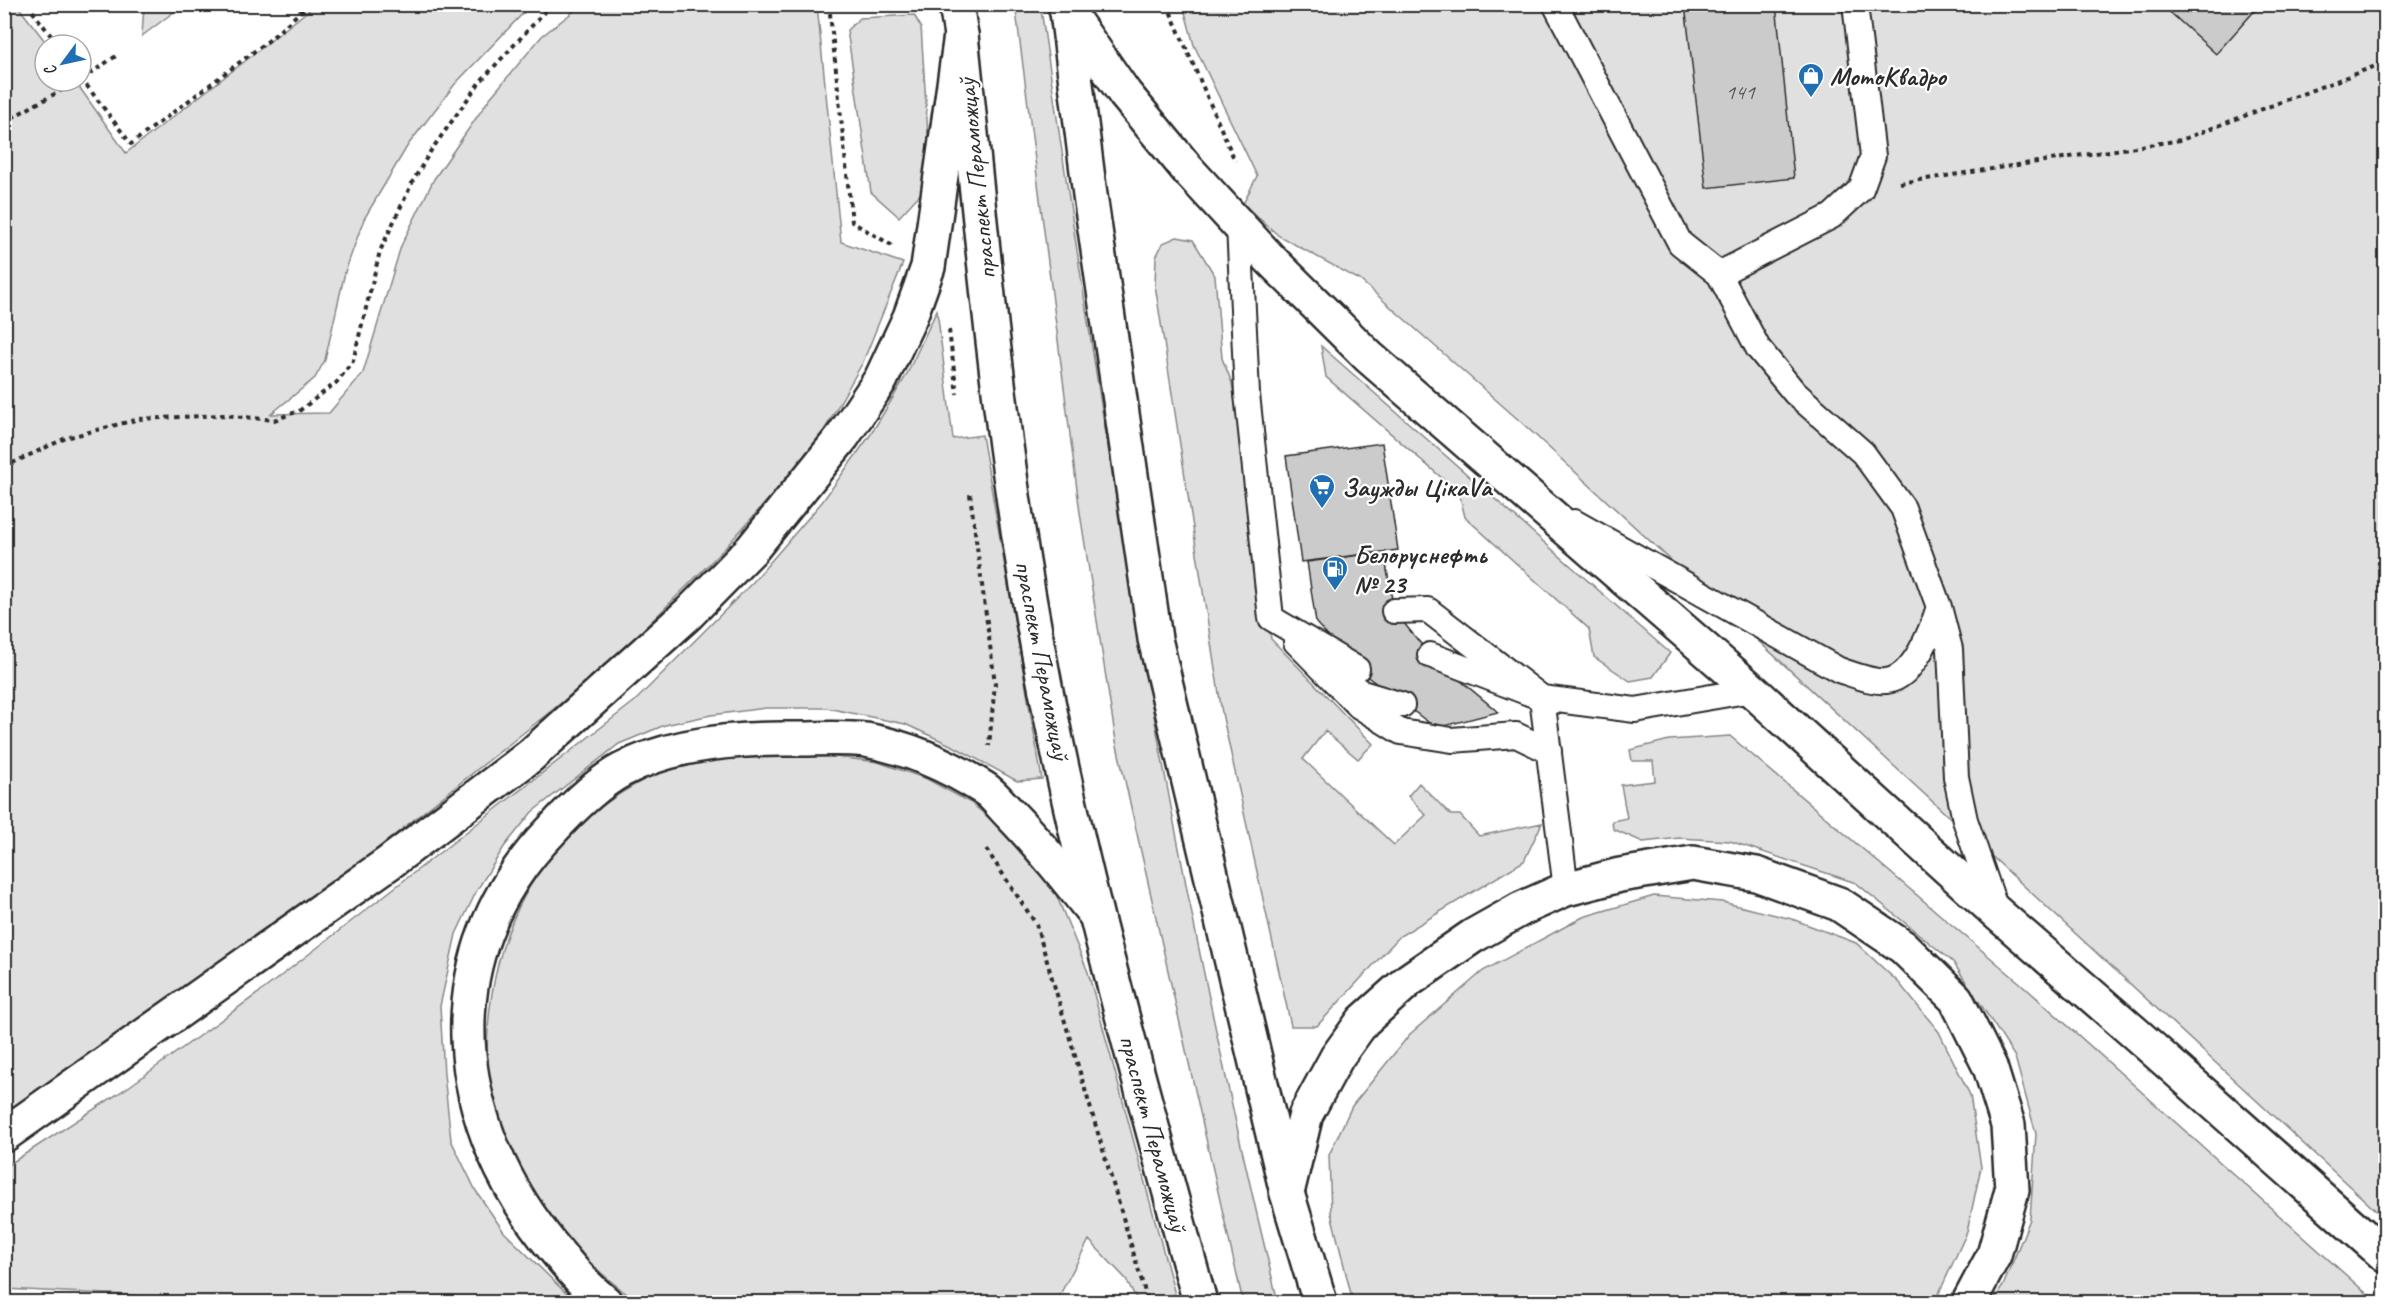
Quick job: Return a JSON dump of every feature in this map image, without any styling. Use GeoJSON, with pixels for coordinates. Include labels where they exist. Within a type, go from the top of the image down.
{"type":"FeatureCollection","features":[{"type":"Feature","properties":{"kind":"main road"},"geometry":{"type":"LineString","coordinates":[[1066,7],[1125,94],[1188,170],[1369,357],[1752,690],[1998,914],[2385,1256]]}},
{"type":"Feature","properties":{"kind":"main road"},"geometry":{"type":"LineString","coordinates":[[1066,7],[1090,195],[1155,639],[1287,1193],[1320,1302]]}},
{"type":"Feature","properties":{"kind":"main road"},"geometry":{"type":"LineString","coordinates":[[4,1135],[381,869],[530,756],[689,613],[752,549],[843,435],[881,379],[910,316],[928,267],[959,20]]}},
{"type":"Feature","properties":{"kind":"main road","name":"праспект Пераможцаў"},"geometry":{"type":"LineString","coordinates":[[959,20],[993,351],[1030,605],[1094,912],[1200,1302]]}},
{"type":"Feature","properties":{"kind":"main road"},"geometry":{"type":"LineString","coordinates":[[605,1302],[589,1289],[536,1228],[504,1178],[482,1126],[469,1063],[469,1001],[482,938],[510,881],[532,850],[572,809],[621,770],[671,751],[724,743],[782,739],[863,740],[915,751],[987,790],[1035,839],[1094,912]]}},
{"type":"Feature","properties":{"kind":"main road"},"geometry":{"type":"LineString","coordinates":[[1287,1193],[1306,1114],[1337,1057],[1363,1021],[1409,980],[1473,936],[1521,909],[1566,889],[1620,875],[1693,863],[1756,873],[1839,904],[1903,947],[1956,999],[1990,1067],[2008,1125],[2012,1190],[1994,1255],[1969,1302]]}},
{"type":"Feature","properties":{"kind":"lane"},"geometry":{"type":"LineString","coordinates":[[1555,4],[1680,243],[1719,274],[1758,348],[1795,393],[1863,453],[1903,508],[1939,607],[1950,649],[1956,777],[1965,820],[1998,914]]}},
{"type":"Feature","properties":{"kind":"lane"},"geometry":{"type":"LineString","coordinates":[[1719,274],[1832,216],[1861,189],[1873,156],[1855,4]]}},
{"type":"Feature","properties":{"kind":"lane"},"geometry":{"type":"LineString","coordinates":[[1239,225],[1247,394],[1271,618],[1359,706],[1401,732],[1452,740],[1516,735],[1549,751]]}},
{"type":"Feature","properties":{"kind":"lane"},"geometry":{"type":"LineString","coordinates":[[1535,501],[1839,670],[1886,681],[1902,674],[1930,634],[1939,607]]}},
{"type":"Feature","properties":{"kind":"lane"},"geometry":{"type":"LineString","coordinates":[[1394,611],[1428,610],[1542,698],[1566,889]]}},
{"type":"Feature","properties":{"kind":"lane"},"geometry":{"type":"LineString","coordinates":[[1271,618],[1316,623]]}},
{"type":"Feature","properties":{"kind":"lane"},"geometry":{"type":"LineString","coordinates":[[1271,618],[1357,669]]}},
{"type":"Feature","properties":{"kind":"lane"},"geometry":{"type":"LineString","coordinates":[[1271,618],[1362,693],[1402,705]]}},
{"type":"Feature","properties":{"kind":"lane"},"geometry":{"type":"LineString","coordinates":[[1430,655],[1542,698]]}},
{"type":"Feature","properties":{"kind":"lane"},"geometry":{"type":"LineString","coordinates":[[1468,689],[1635,710],[1752,690]]}},
{"type":"Feature","properties":{"kind":"path"},"geometry":{"type":"LineString","coordinates":[[27,4],[49,33]]}},
{"type":"Feature","properties":{"kind":"path"},"geometry":{"type":"LineString","coordinates":[[92,93],[131,144],[268,41],[309,4]]}},
{"type":"Feature","properties":{"kind":"path"},"geometry":{"type":"LineString","coordinates":[[4,466],[66,438],[139,419],[223,415],[274,420],[299,411],[337,382],[353,361],[380,250],[413,181],[430,152],[479,83],[552,4]]}},
{"type":"Feature","properties":{"kind":"path"},"geometry":{"type":"LineString","coordinates":[[830,4],[852,222],[897,249]]}},
{"type":"Feature","properties":{"kind":"path"},"geometry":{"type":"LineString","coordinates":[[1167,4],[1236,163]]}},
{"type":"Feature","properties":{"kind":"path"},"geometry":{"type":"LineString","coordinates":[[93,71],[119,54]]}},
{"type":"Feature","properties":{"kind":"path"},"geometry":{"type":"LineString","coordinates":[[1861,189],[2181,140],[2385,62]]}},
{"type":"Feature","properties":{"kind":"path"},"geometry":{"type":"LineString","coordinates":[[4,122],[56,93]]}},
{"type":"Feature","properties":{"kind":"shaded area"},"geometry":{"type":"Polygon","coordinates":[[[144,4],[183,5],[142,36],[144,4]]]}},
{"type":"Feature","properties":{"kind":"shaded area"},"geometry":{"type":"Polygon","coordinates":[[[5,5],[17,5],[39,33],[33,33],[33,93],[84,93],[126,153],[315,5],[531,5],[455,84],[408,145],[364,219],[345,272],[325,360],[315,378],[271,414],[329,413],[363,373],[401,246],[434,179],[490,98],[542,36],[582,5],[817,5],[841,242],[903,263],[863,362],[822,434],[726,547],[604,669],[252,948],[5,1120],[5,5]]]}},
{"type":"Feature","properties":{"kind":"shaded area"},"geometry":{"type":"Polygon","coordinates":[[[1183,5],[2385,5],[2385,1219],[1521,422],[1360,280],[1279,236],[1243,204],[1257,176],[1194,45],[1183,5]]]}},
{"type":"Feature","properties":{"kind":"shaded area"},"geometry":{"type":"Polygon","coordinates":[[[1041,9],[1116,497],[1173,820],[1240,1142],[1278,1302],[1243,1302],[1116,741],[1080,513],[1016,11],[1041,9]]]}},
{"type":"Feature","properties":{"kind":"shaded area"},"geometry":{"type":"Polygon","coordinates":[[[914,15],[921,27],[930,166],[924,190],[899,217],[871,192],[847,30],[860,18],[914,15]]]}},
{"type":"Feature","properties":{"kind":"shaded area"},"geometry":{"type":"Polygon","coordinates":[[[1177,237],[1193,240],[1215,276],[1222,358],[1232,383],[1271,639],[1373,744],[1358,759],[1325,731],[1303,759],[1394,845],[1426,815],[1408,796],[1419,783],[1451,815],[1460,815],[1479,836],[1542,823],[1524,861],[1400,936],[1317,1026],[1291,1026],[1222,713],[1155,285],[1156,257],[1163,243],[1177,237]]]}},
{"type":"Feature","properties":{"kind":"shaded area"},"geometry":{"type":"Polygon","coordinates":[[[937,310],[953,439],[982,435],[1042,779],[1017,781],[955,747],[905,724],[827,708],[766,708],[711,715],[665,725],[619,744],[532,812],[504,847],[477,890],[456,934],[440,1006],[444,1074],[451,1140],[476,1191],[504,1232],[575,1302],[270,1302],[5,1289],[5,1167],[127,1088],[264,989],[635,701],[753,582],[822,502],[871,434],[906,376],[937,310]]]}},
{"type":"Feature","properties":{"kind":"shaded area"},"geometry":{"type":"Polygon","coordinates":[[[1321,346],[1670,653],[1653,677],[1630,681],[1594,657],[1589,629],[1465,517],[1459,493],[1326,377],[1321,346]]]}},
{"type":"Feature","properties":{"kind":"shaded area"},"geometry":{"type":"Polygon","coordinates":[[[1730,736],[2019,982],[2376,1302],[1992,1302],[2003,1286],[2030,1219],[2036,1134],[2015,1057],[1953,962],[1856,883],[1730,841],[1680,838],[1643,842],[1613,829],[1612,821],[1627,818],[1621,785],[1655,781],[1653,761],[1632,761],[1630,750],[1669,740],[1730,736]]]}},
{"type":"Feature","properties":{"kind":"shaded area"},"geometry":{"type":"Polygon","coordinates":[[[827,756],[878,762],[927,779],[971,803],[1011,836],[1055,892],[1088,972],[1177,1302],[1138,1302],[1126,1279],[1089,1240],[1056,1302],[638,1302],[616,1286],[574,1246],[536,1199],[507,1149],[497,1123],[489,1089],[487,1065],[488,1029],[501,954],[513,919],[529,887],[550,857],[574,830],[603,805],[657,774],[680,766],[728,758],[827,756]]]}},
{"type":"Feature","properties":{"kind":"shaded area"},"geometry":{"type":"Polygon","coordinates":[[[1654,896],[1722,902],[1792,919],[1856,943],[1899,983],[1939,1032],[1970,1095],[1981,1167],[1967,1232],[1935,1302],[1440,1302],[1439,1299],[1435,1302],[1353,1302],[1331,1213],[1329,1155],[1352,1106],[1410,1034],[1483,971],[1583,917],[1654,896]]]}},
{"type":"Feature","properties":{"kind":"building"},"geometry":{"type":"Polygon","coordinates":[[[1685,4],[1776,4],[1794,178],[1706,188],[1685,4]]]}},
{"type":"Feature","properties":{"kind":"building"},"geometry":{"type":"Polygon","coordinates":[[[2161,4],[2253,4],[2257,8],[2216,54],[2161,4]]]}},
{"type":"Feature","properties":{"kind":"building"},"geometry":{"type":"Polygon","coordinates":[[[1382,443],[1398,550],[1301,562],[1286,456],[1382,443]]]}},
{"type":"Feature","properties":{"kind":"building"},"geometry":{"type":"Polygon","coordinates":[[[1384,552],[1394,611],[1430,655],[1498,712],[1436,728],[1357,669],[1316,623],[1307,562],[1384,552]]]}},
{"type":"Feature","properties":{"kind":"place","name":"МотоКвадро"},"geometry":{"type":"Point","coordinates":[1811,99]}},
{"type":"Feature","properties":{"kind":"place","name":"Заужды ЦікаVа"},"geometry":{"type":"Point","coordinates":[1322,510]}},
{"type":"Feature","properties":{"kind":"place","name":"Белоруснефть № 23"},"geometry":{"type":"Point","coordinates":[1335,592]}}]}
